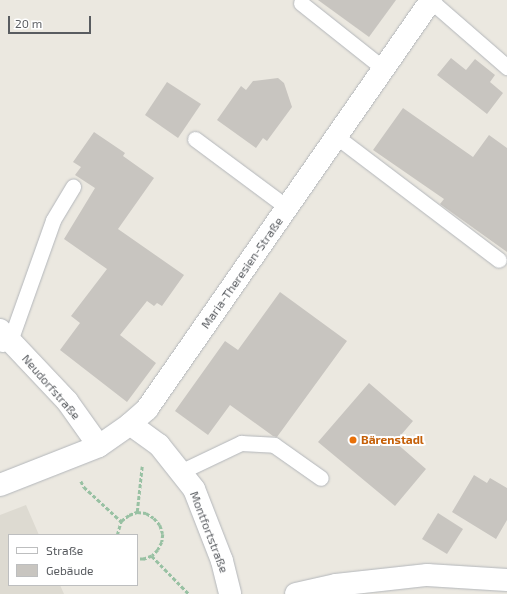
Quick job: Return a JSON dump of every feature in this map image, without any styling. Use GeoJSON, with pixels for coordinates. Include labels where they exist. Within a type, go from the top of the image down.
{"type":"FeatureCollection","features":[{"type":"Feature","properties":{"kind":"street","name":"Maria-Theresien-Straße"},"geometry":{"type":"LineString","coordinates":[[0,485],[99,446],[130,424],[147,409],[431,0]]}},
{"type":"Feature","properties":{"kind":"street","name":"Neudorfstraße"},"geometry":{"type":"LineString","coordinates":[[3,339],[67,401],[99,446]]}},
{"type":"Feature","properties":{"kind":"street","name":"Montfortstraße"},"geometry":{"type":"LineString","coordinates":[[130,424],[160,445],[194,489],[222,561],[230,594]]}},
{"type":"Feature","properties":{"kind":"street"},"geometry":{"type":"LineString","coordinates":[[296,594],[336,585],[427,575],[507,580]]}},
{"type":"Feature","properties":{"kind":"lane"},"geometry":{"type":"LineString","coordinates":[[431,0],[507,67]]}},
{"type":"Feature","properties":{"kind":"lane"},"geometry":{"type":"LineString","coordinates":[[301,3],[384,69]]}},
{"type":"Feature","properties":{"kind":"lane"},"geometry":{"type":"LineString","coordinates":[[337,137],[499,260]]}},
{"type":"Feature","properties":{"kind":"lane"},"geometry":{"type":"LineString","coordinates":[[195,139],[288,208]]}},
{"type":"Feature","properties":{"kind":"lane"},"geometry":{"type":"LineString","coordinates":[[3,339],[53,220],[73,187]]}},
{"type":"Feature","properties":{"kind":"lane"},"geometry":{"type":"LineString","coordinates":[[180,472],[242,443],[274,445],[321,478]]}},
{"type":"Feature","properties":{"kind":"path"},"geometry":{"type":"LineString","coordinates":[[137,512],[142,464]]}},
{"type":"Feature","properties":{"kind":"path"},"geometry":{"type":"LineString","coordinates":[[78,475],[84,487],[121,521]]}},
{"type":"Feature","properties":{"kind":"path"},"geometry":{"type":"LineString","coordinates":[[117,534],[121,521],[129,515],[137,512],[146,513],[154,518],[160,525],[163,534],[162,542],[152,556],[144,559],[138,559]]}},
{"type":"Feature","properties":{"kind":"path"},"geometry":{"type":"LineString","coordinates":[[152,556],[189,594]]}},
{"type":"Feature","properties":{"kind":"shaded area"},"geometry":{"type":"Polygon","coordinates":[[[26,505],[39,534],[8,534],[8,586],[60,586],[64,594],[0,594],[0,515],[26,505]]]}},
{"type":"Feature","properties":{"kind":"building"},"geometry":{"type":"Polygon","coordinates":[[[318,0],[396,0],[369,37],[318,0]]]}},
{"type":"Feature","properties":{"kind":"building"},"geometry":{"type":"Polygon","coordinates":[[[451,58],[466,70],[475,59],[495,75],[490,82],[503,93],[487,114],[437,75],[451,58]]]}},
{"type":"Feature","properties":{"kind":"building"},"geometry":{"type":"Polygon","coordinates":[[[278,78],[284,83],[292,107],[267,141],[263,138],[256,148],[217,120],[241,86],[246,90],[253,81],[278,78]]]}},
{"type":"Feature","properties":{"kind":"building"},"geometry":{"type":"Polygon","coordinates":[[[167,82],[201,104],[178,138],[145,115],[167,82]]]}},
{"type":"Feature","properties":{"kind":"building"},"geometry":{"type":"Polygon","coordinates":[[[403,108],[473,157],[489,135],[507,148],[507,252],[440,204],[444,199],[373,150],[403,108]]]}},
{"type":"Feature","properties":{"kind":"building"},"geometry":{"type":"Polygon","coordinates":[[[94,132],[125,153],[123,156],[154,178],[118,229],[184,275],[162,306],[157,303],[154,306],[147,301],[120,335],[156,363],[127,402],[60,350],[80,323],[71,316],[107,269],[64,239],[95,188],[75,175],[81,167],[73,162],[94,132]]]}},
{"type":"Feature","properties":{"kind":"building"},"geometry":{"type":"Polygon","coordinates":[[[280,292],[347,341],[277,437],[273,436],[230,405],[208,435],[175,411],[225,341],[238,350],[280,292]]]}},
{"type":"Feature","properties":{"kind":"building"},"geometry":{"type":"Polygon","coordinates":[[[369,383],[413,421],[395,442],[426,469],[395,506],[318,442],[369,383]]]}},
{"type":"Feature","properties":{"kind":"building"},"geometry":{"type":"Polygon","coordinates":[[[474,475],[487,483],[490,478],[507,488],[507,520],[496,539],[452,512],[474,475]]]}},
{"type":"Feature","properties":{"kind":"building"},"geometry":{"type":"Polygon","coordinates":[[[438,513],[463,529],[447,554],[422,539],[438,513]]]}},
{"type":"Feature","properties":{"kind":"place","name":"Bärenstadl"},"geometry":{"type":"Point","coordinates":[353,440]}}]}
